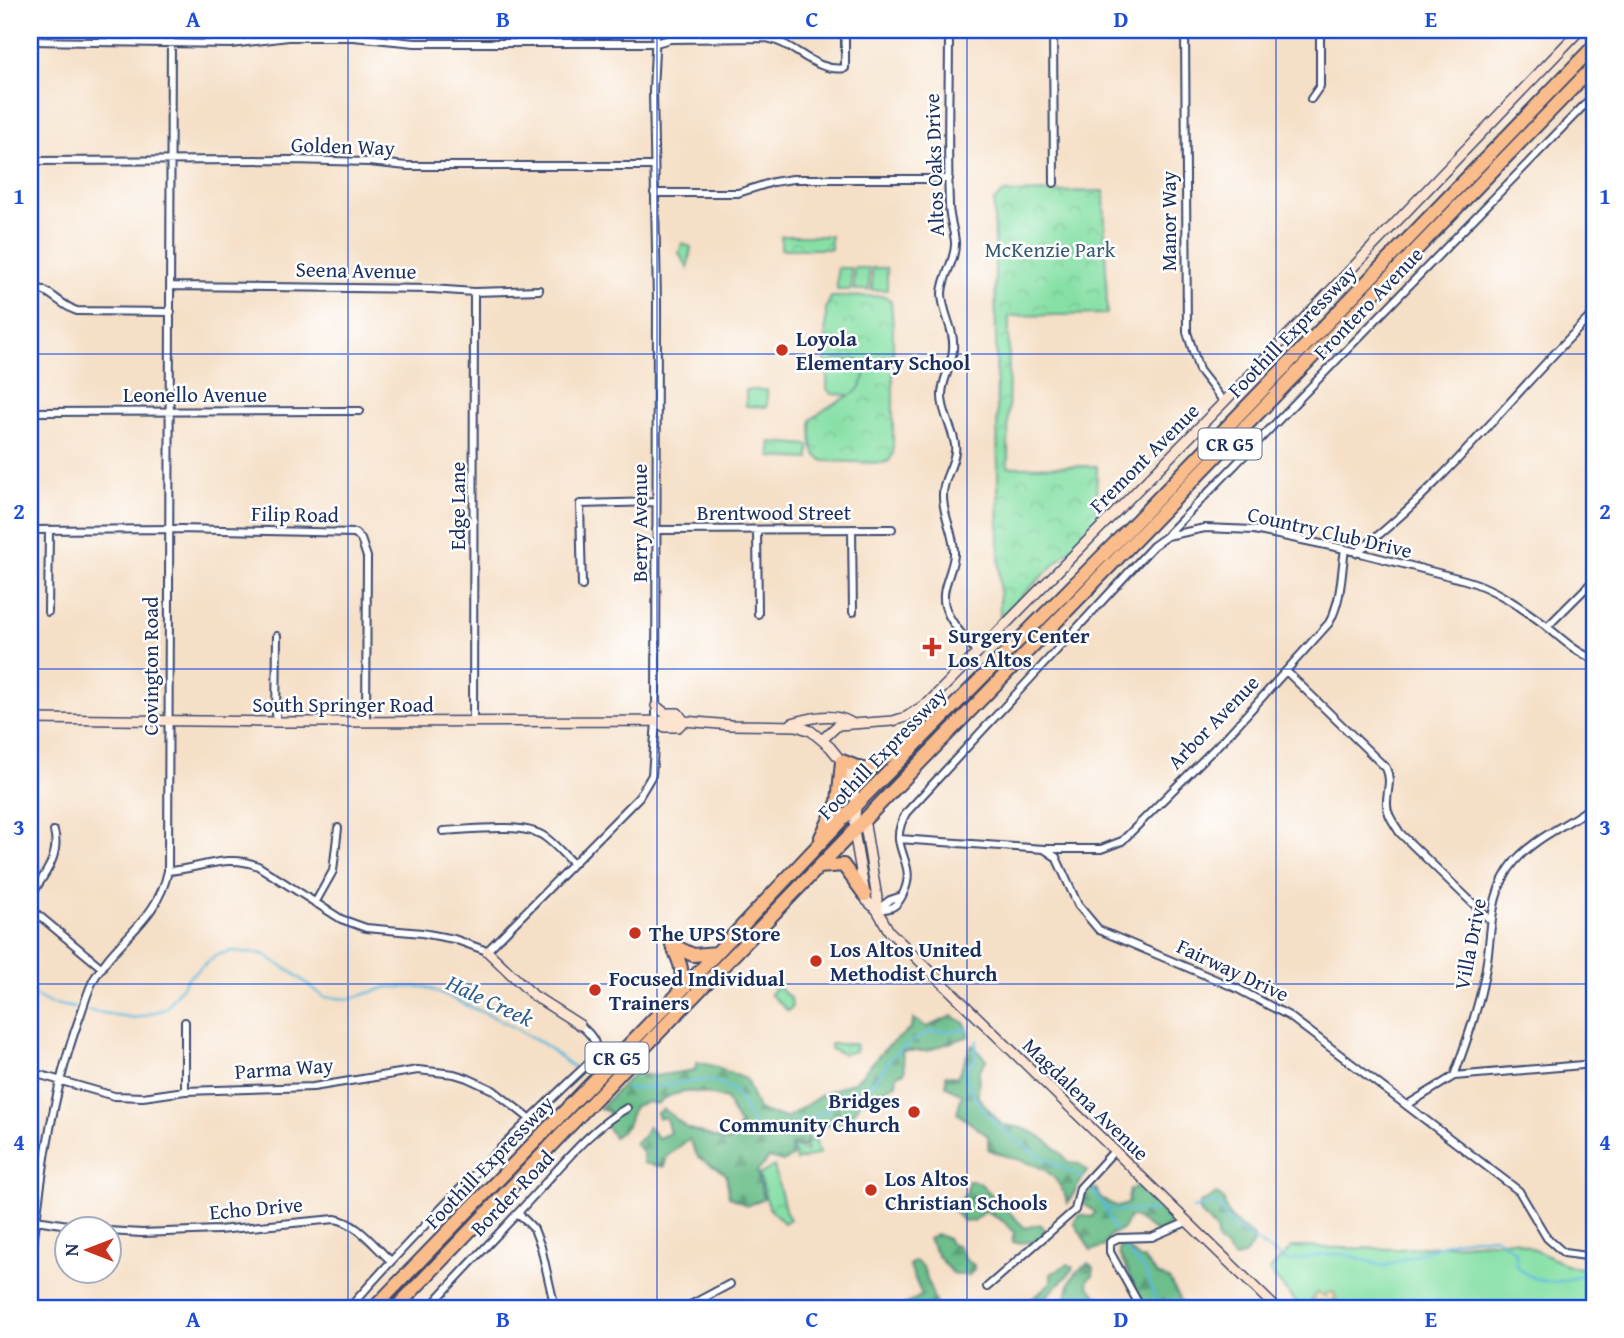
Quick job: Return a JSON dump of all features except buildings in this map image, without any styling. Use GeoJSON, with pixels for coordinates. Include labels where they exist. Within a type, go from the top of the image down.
{"type":"FeatureCollection","features":[{"type":"Feature","properties":{"kind":"highway","name":"Foothill Expressway"},"geometry":{"type":"LineString","coordinates":[[374,1308],[678,994],[856,805],[1119,539],[1594,46]]}},
{"type":"Feature","properties":{"kind":"highway","name":"Foothill Expressway"},"geometry":{"type":"LineString","coordinates":[[396,1308],[1594,66]]}},
{"type":"Feature","properties":{"kind":"highway"},"geometry":{"type":"LineString","coordinates":[[815,848],[836,808],[841,791],[842,761],[862,769],[870,769],[908,740],[933,728]]}},
{"type":"Feature","properties":{"kind":"highway"},"geometry":{"type":"LineString","coordinates":[[819,867],[843,865],[865,895]]}},
{"type":"Feature","properties":{"kind":"highway"},"geometry":{"type":"LineString","coordinates":[[678,994],[683,968],[672,945],[693,955],[717,953]]}},
{"type":"Feature","properties":{"kind":"street","name":"Covington Road"},"geometry":{"type":"LineString","coordinates":[[30,1270],[33,1220],[59,1082],[87,996],[102,968],[155,907],[165,887],[168,871],[171,30]]}},
{"type":"Feature","properties":{"kind":"street","name":"Berry Avenue"},"geometry":{"type":"LineString","coordinates":[[487,951],[639,797],[652,775],[656,721],[656,30]]}},
{"type":"Feature","properties":{"kind":"street"},"geometry":{"type":"LineString","coordinates":[[30,41],[231,44],[288,37],[364,37],[415,43],[656,43],[670,39],[767,38],[777,40],[807,60],[833,69],[845,68],[845,30]]}},
{"type":"Feature","properties":{"kind":"street","name":"Altos Oaks Drive"},"geometry":{"type":"LineString","coordinates":[[949,30],[948,205],[955,242],[942,297],[944,314],[952,328],[954,347],[943,383],[942,401],[956,452],[942,495],[954,554],[944,593],[944,604],[960,632],[978,653]]}},
{"type":"Feature","properties":{"kind":"street"},"geometry":{"type":"LineString","coordinates":[[1053,30],[1054,183]]}},
{"type":"Feature","properties":{"kind":"street","name":"Manor Way"},"geometry":{"type":"LineString","coordinates":[[1185,30],[1187,332],[1199,370],[1224,402]]}},
{"type":"Feature","properties":{"kind":"street"},"geometry":{"type":"LineString","coordinates":[[1311,99],[1320,86],[1320,30]]}},
{"type":"Feature","properties":{"kind":"street","name":"Fremont Avenue"},"geometry":{"type":"LineString","coordinates":[[822,740],[838,725],[893,722],[929,702],[1224,402],[1580,30]]}},
{"type":"Feature","properties":{"kind":"street","name":"Frontero Avenue"},"geometry":{"type":"LineString","coordinates":[[1167,536],[1594,95]]}},
{"type":"Feature","properties":{"kind":"street","name":"Golden Way"},"geometry":{"type":"LineString","coordinates":[[30,161],[293,160],[407,166],[654,166]]}},
{"type":"Feature","properties":{"kind":"street"},"geometry":{"type":"LineString","coordinates":[[654,193],[738,193],[793,180],[949,179]]}},
{"type":"Feature","properties":{"kind":"street","name":"Seena Avenue"},"geometry":{"type":"LineString","coordinates":[[172,286],[432,289],[474,292],[539,290]]}},
{"type":"Feature","properties":{"kind":"street"},"geometry":{"type":"LineString","coordinates":[[30,288],[47,291],[77,311],[171,312]]}},
{"type":"Feature","properties":{"kind":"street","name":"Edge Lane"},"geometry":{"type":"LineString","coordinates":[[473,722],[474,292]]}},
{"type":"Feature","properties":{"kind":"street"},"geometry":{"type":"LineString","coordinates":[[1356,553],[1381,534],[1428,489],[1594,313]]}},
{"type":"Feature","properties":{"kind":"street","name":"Leonello Avenue"},"geometry":{"type":"LineString","coordinates":[[30,412],[360,411]]}},
{"type":"Feature","properties":{"kind":"street"},"geometry":{"type":"LineString","coordinates":[[582,586],[580,504],[656,502]]}},
{"type":"Feature","properties":{"kind":"street","name":"Country Club Drive"},"geometry":{"type":"LineString","coordinates":[[899,839],[899,827],[906,813],[1153,546],[1167,536],[1205,528],[1264,532],[1345,549],[1484,586],[1547,627],[1580,653],[1594,659]]}},
{"type":"Feature","properties":{"kind":"street"},"geometry":{"type":"LineString","coordinates":[[30,530],[169,529]]}},
{"type":"Feature","properties":{"kind":"street","name":"Filip Road"},"geometry":{"type":"LineString","coordinates":[[169,529],[355,533],[361,539],[367,556],[366,722]]}},
{"type":"Feature","properties":{"kind":"street"},"geometry":{"type":"LineString","coordinates":[[852,529],[853,612]]}},
{"type":"Feature","properties":{"kind":"street","name":"Brentwood Street"},"geometry":{"type":"LineString","coordinates":[[656,530],[892,529]]}},
{"type":"Feature","properties":{"kind":"street"},"geometry":{"type":"LineString","coordinates":[[48,612],[49,530]]}},
{"type":"Feature","properties":{"kind":"street"},"geometry":{"type":"LineString","coordinates":[[757,530],[758,614]]}},
{"type":"Feature","properties":{"kind":"street","name":"Arbor Avenue"},"geometry":{"type":"LineString","coordinates":[[1044,849],[1101,849],[1122,841],[1229,734],[1321,635],[1335,612],[1345,549]]}},
{"type":"Feature","properties":{"kind":"street"},"geometry":{"type":"LineString","coordinates":[[1547,627],[1594,580]]}},
{"type":"Feature","properties":{"kind":"street"},"geometry":{"type":"LineString","coordinates":[[276,722],[277,636]]}},
{"type":"Feature","properties":{"kind":"street"},"geometry":{"type":"LineString","coordinates":[[1286,671],[1386,768],[1390,777],[1386,803],[1389,816],[1400,833],[1490,920]]}},
{"type":"Feature","properties":{"kind":"street"},"geometry":{"type":"LineString","coordinates":[[656,705],[666,713],[678,713],[684,721]]}},
{"type":"Feature","properties":{"kind":"street"},"geometry":{"type":"LineString","coordinates":[[787,724],[816,717],[840,717],[851,723]]}},
{"type":"Feature","properties":{"kind":"street","name":"South Springer Road"},"geometry":{"type":"LineString","coordinates":[[30,719],[276,722],[684,721],[731,725],[787,724],[804,728],[822,740],[842,761],[850,776],[856,805]]}},
{"type":"Feature","properties":{"kind":"street","name":"Magdalena Avenue"},"geometry":{"type":"LineString","coordinates":[[856,805],[864,820],[877,910],[884,926],[1276,1308]]}},
{"type":"Feature","properties":{"kind":"street","name":"Magdalena Avenue"},"geometry":{"type":"LineString","coordinates":[[856,805],[854,831],[865,895],[867,901],[877,910]]}},
{"type":"Feature","properties":{"kind":"street","name":"Villa Drive"},"geometry":{"type":"LineString","coordinates":[[1454,1076],[1485,972],[1490,920],[1500,884],[1514,862],[1529,846],[1594,805]]}},
{"type":"Feature","properties":{"kind":"street"},"geometry":{"type":"LineString","coordinates":[[315,904],[333,871],[338,828]]}},
{"type":"Feature","properties":{"kind":"street"},"geometry":{"type":"LineString","coordinates":[[30,897],[52,861],[57,840],[54,831]]}},
{"type":"Feature","properties":{"kind":"street"},"geometry":{"type":"LineString","coordinates":[[443,831],[533,831],[545,836],[573,864]]}},
{"type":"Feature","properties":{"kind":"street"},"geometry":{"type":"LineString","coordinates":[[877,910],[890,900],[902,896],[907,888],[909,877],[899,839],[1044,849]]}},
{"type":"Feature","properties":{"kind":"street","name":"Fairway Drive"},"geometry":{"type":"LineString","coordinates":[[1044,849],[1056,857],[1078,905],[1099,930],[1238,989],[1289,1016],[1519,1191],[1547,1238],[1564,1252],[1594,1256]]}},
{"type":"Feature","properties":{"kind":"street"},"geometry":{"type":"LineString","coordinates":[[168,871],[188,870],[223,860],[245,861],[258,866],[341,919],[366,928],[454,939],[487,951],[533,995],[580,1025],[595,1042],[596,1055],[391,1261],[349,1308]]}},
{"type":"Feature","properties":{"kind":"street"},"geometry":{"type":"LineString","coordinates":[[30,908],[102,968]]}},
{"type":"Feature","properties":{"kind":"street"},"geometry":{"type":"LineString","coordinates":[[185,1022],[185,1091]]}},
{"type":"Feature","properties":{"kind":"street"},"geometry":{"type":"LineString","coordinates":[[1407,1105],[1454,1076],[1594,1064]]}},
{"type":"Feature","properties":{"kind":"street","name":"Parma Way"},"geometry":{"type":"LineString","coordinates":[[30,1072],[114,1096],[152,1096],[185,1091],[297,1088],[418,1070],[454,1074],[475,1082],[493,1090],[530,1119]]}},
{"type":"Feature","properties":{"kind":"street","name":"Border Road"},"geometry":{"type":"LineString","coordinates":[[429,1308],[572,1155],[614,1115],[627,1108]]}},
{"type":"Feature","properties":{"kind":"street"},"geometry":{"type":"LineString","coordinates":[[987,1287],[1075,1210],[1080,1188],[1114,1151]]}},
{"type":"Feature","properties":{"kind":"street"},"geometry":{"type":"LineString","coordinates":[[518,1213],[534,1229],[541,1247],[555,1308]]}},
{"type":"Feature","properties":{"kind":"street","name":"Echo Drive"},"geometry":{"type":"LineString","coordinates":[[122,1232],[206,1230],[335,1219],[349,1223],[391,1261]]}},
{"type":"Feature","properties":{"kind":"street"},"geometry":{"type":"LineString","coordinates":[[33,1220],[52,1223]]}},
{"type":"Feature","properties":{"kind":"street"},"geometry":{"type":"LineString","coordinates":[[1141,1308],[1110,1252],[1110,1242],[1118,1238],[1152,1237],[1187,1222]]}},
{"type":"Feature","properties":{"kind":"street"},"geometry":{"type":"LineString","coordinates":[[685,1308],[730,1284]]}},
{"type":"Feature","properties":{"kind":"green space","name":"McKenzie Park"},"geometry":{"type":"Polygon","coordinates":[[[1104,191],[1107,314],[1009,316],[1008,467],[1097,466],[1096,507],[1106,515],[1000,617],[994,201],[1003,193],[1104,191]]]}},
{"type":"Feature","properties":{"kind":"green space"},"geometry":{"type":"Polygon","coordinates":[[[781,236],[831,236],[831,249],[781,249],[781,236]]]}},
{"type":"Feature","properties":{"kind":"green space"},"geometry":{"type":"Polygon","coordinates":[[[682,243],[691,247],[688,268],[679,253],[682,243]]]}},
{"type":"Feature","properties":{"kind":"green space"},"geometry":{"type":"Polygon","coordinates":[[[837,268],[851,268],[851,290],[837,290],[837,268]]]}},
{"type":"Feature","properties":{"kind":"green space"},"geometry":{"type":"Polygon","coordinates":[[[854,268],[869,268],[869,290],[854,290],[854,268]]]}},
{"type":"Feature","properties":{"kind":"green space"},"geometry":{"type":"Polygon","coordinates":[[[872,268],[887,268],[887,290],[872,290],[872,268]]]}},
{"type":"Feature","properties":{"kind":"green space"},"geometry":{"type":"Polygon","coordinates":[[[885,296],[891,301],[893,328],[893,454],[889,461],[883,463],[824,461],[813,449],[811,420],[856,391],[866,373],[858,360],[837,359],[826,366],[826,308],[831,297],[885,296]]]}},
{"type":"Feature","properties":{"kind":"green space"},"geometry":{"type":"Polygon","coordinates":[[[868,354],[863,396],[832,394],[827,389],[828,357],[868,354]]]}},
{"type":"Feature","properties":{"kind":"green space"},"geometry":{"type":"Polygon","coordinates":[[[746,390],[767,390],[767,407],[746,406],[746,390]]]}},
{"type":"Feature","properties":{"kind":"green space"},"geometry":{"type":"Polygon","coordinates":[[[770,442],[809,445],[809,459],[771,457],[770,442]]]}},
{"type":"Feature","properties":{"kind":"green space"},"geometry":{"type":"Polygon","coordinates":[[[777,986],[791,999],[792,1007],[788,1011],[770,994],[777,986]]]}},
{"type":"Feature","properties":{"kind":"green space"},"geometry":{"type":"Polygon","coordinates":[[[952,1016],[965,1023],[969,1036],[926,1051],[902,1051],[905,1072],[897,1075],[896,1084],[864,1098],[849,1120],[828,1126],[814,1124],[804,1147],[791,1144],[792,1157],[783,1162],[769,1158],[757,1172],[764,1198],[747,1206],[729,1196],[726,1174],[698,1157],[689,1139],[667,1156],[664,1167],[643,1163],[643,1153],[635,1143],[643,1137],[648,1126],[658,1138],[670,1133],[666,1118],[659,1118],[657,1113],[664,1109],[687,1128],[728,1142],[740,1126],[726,1099],[699,1092],[682,1092],[657,1104],[647,1102],[634,1106],[627,1126],[614,1137],[605,1124],[610,1112],[599,1109],[634,1073],[655,1076],[695,1070],[697,1062],[746,1079],[758,1110],[786,1118],[825,1093],[856,1081],[885,1049],[911,1028],[914,1019],[927,1027],[952,1016]]]}},
{"type":"Feature","properties":{"kind":"green space"},"geometry":{"type":"Polygon","coordinates":[[[830,1044],[856,1044],[856,1051],[843,1054],[830,1049],[830,1044]]]}},
{"type":"Feature","properties":{"kind":"green space"},"geometry":{"type":"Polygon","coordinates":[[[972,1045],[987,1059],[979,1071],[978,1097],[1002,1125],[1022,1128],[1040,1136],[1068,1162],[1079,1164],[1087,1171],[1068,1203],[1055,1178],[1037,1166],[988,1149],[988,1136],[957,1113],[962,1094],[946,1086],[946,1075],[957,1077],[972,1045]]]}},
{"type":"Feature","properties":{"kind":"green space"},"geometry":{"type":"Polygon","coordinates":[[[815,1139],[819,1154],[796,1161],[792,1146],[806,1151],[807,1140],[815,1139]]]}},
{"type":"Feature","properties":{"kind":"green space"},"geometry":{"type":"Polygon","coordinates":[[[774,1166],[790,1219],[784,1223],[769,1208],[759,1175],[774,1166]]]}},
{"type":"Feature","properties":{"kind":"green space"},"geometry":{"type":"Polygon","coordinates":[[[968,1181],[981,1184],[1025,1228],[1040,1224],[1046,1230],[1036,1242],[1012,1243],[1014,1232],[1003,1221],[984,1211],[974,1221],[963,1221],[952,1209],[967,1192],[968,1181]]]}},
{"type":"Feature","properties":{"kind":"green space"},"geometry":{"type":"Polygon","coordinates":[[[1138,1187],[1170,1220],[1167,1229],[1156,1232],[1134,1217],[1129,1217],[1123,1229],[1110,1235],[1104,1246],[1091,1251],[1074,1222],[1079,1215],[1092,1217],[1095,1212],[1081,1202],[1086,1191],[1096,1189],[1101,1199],[1118,1207],[1127,1204],[1130,1190],[1138,1187]]]}},
{"type":"Feature","properties":{"kind":"green space"},"geometry":{"type":"Polygon","coordinates":[[[1217,1194],[1224,1199],[1230,1217],[1254,1236],[1253,1243],[1244,1256],[1235,1258],[1218,1241],[1216,1230],[1200,1212],[1200,1203],[1217,1194]]]}},
{"type":"Feature","properties":{"kind":"green space"},"geometry":{"type":"Polygon","coordinates":[[[936,1234],[957,1245],[965,1259],[974,1265],[974,1270],[968,1276],[952,1273],[938,1256],[928,1239],[936,1234]]]}},
{"type":"Feature","properties":{"kind":"green space"},"geometry":{"type":"Polygon","coordinates":[[[1514,1240],[1568,1266],[1594,1270],[1594,1308],[1301,1308],[1269,1271],[1292,1247],[1398,1249],[1514,1240]]]}},
{"type":"Feature","properties":{"kind":"green space"},"geometry":{"type":"Polygon","coordinates":[[[1119,1248],[1127,1248],[1140,1259],[1144,1259],[1157,1275],[1169,1279],[1185,1308],[1145,1308],[1119,1254],[1119,1248]]]}},
{"type":"Feature","properties":{"kind":"green space"},"geometry":{"type":"Polygon","coordinates":[[[915,1261],[923,1267],[937,1308],[906,1308],[905,1305],[922,1295],[909,1265],[915,1261]]]}},
{"type":"Feature","properties":{"kind":"green space"},"geometry":{"type":"Polygon","coordinates":[[[1088,1263],[1094,1268],[1093,1275],[1087,1280],[1088,1286],[1098,1297],[1095,1307],[1079,1302],[1072,1304],[1066,1299],[1072,1278],[1088,1263]]]}},
{"type":"Feature","properties":{"kind":"green space"},"geometry":{"type":"Polygon","coordinates":[[[1068,1264],[1073,1268],[1040,1304],[1048,1308],[1022,1308],[1051,1282],[1051,1274],[1068,1264]]]}},
{"type":"Feature","properties":{"kind":"sand"},"geometry":{"type":"Polygon","coordinates":[[[1317,1292],[1325,1296],[1326,1293],[1334,1292],[1336,1300],[1327,1304],[1311,1301],[1317,1292]]]}},
{"type":"Feature","properties":{"kind":"waterway","name":"Hale Creek"},"geometry":{"type":"LineString","coordinates":[[89,1011],[136,1018],[165,1009],[188,978],[216,955],[232,951],[263,954],[324,997],[350,999],[388,987],[426,987],[498,1019],[542,1043],[574,1068]]}},
{"type":"Feature","properties":{"kind":"waterway","name":"Hale Creek"},"geometry":{"type":"LineString","coordinates":[[30,993],[49,1003],[75,1008]]}},
{"type":"Feature","properties":{"kind":"waterway","name":"Hale Creek"},"geometry":{"type":"LineString","coordinates":[[626,1089],[700,1081],[722,1084],[738,1096],[756,1127],[763,1131],[773,1131],[809,1118],[861,1090],[877,1078],[894,1055],[927,1033],[968,1029]]}},
{"type":"Feature","properties":{"kind":"waterway","name":"Hale Creek"},"geometry":{"type":"LineString","coordinates":[[977,1040],[975,1060],[965,1070],[973,1093],[983,1109],[1022,1144],[1082,1178]]}},
{"type":"Feature","properties":{"kind":"waterway","name":"Hale Creek"},"geometry":{"type":"LineString","coordinates":[[1090,1185],[1103,1205],[1114,1211],[1154,1211]]}},
{"type":"Feature","properties":{"kind":"waterway"},"geometry":{"type":"LineString","coordinates":[[1193,1209],[1215,1203],[1230,1224],[1287,1261],[1339,1254],[1385,1266],[1453,1241],[1494,1236],[1516,1252],[1516,1266],[1536,1279],[1557,1282],[1594,1272]]}},
{"type":"Feature","properties":{"kind":"waterway"},"geometry":{"type":"LineString","coordinates":[[1103,1206],[1115,1231]]}},
{"type":"Feature","properties":{"kind":"waterway"},"geometry":{"type":"LineString","coordinates":[[1122,1245],[1145,1271],[1159,1308]]}},
{"type":"Feature","properties":{"kind":"place","name":"Loyola Elementary School"},"geometry":{"type":"Point","coordinates":[782,350]}},
{"type":"Feature","properties":{"kind":"place","name":"Surgery Center Los Altos"},"geometry":{"type":"Point","coordinates":[932,647]}},
{"type":"Feature","properties":{"kind":"place","name":"The UPS Store"},"geometry":{"type":"Point","coordinates":[635,933]}},
{"type":"Feature","properties":{"kind":"place","name":"Los Altos United Methodist Church"},"geometry":{"type":"Point","coordinates":[816,961]}},
{"type":"Feature","properties":{"kind":"place","name":"Focused Individual Trainers"},"geometry":{"type":"Point","coordinates":[595,990]}},
{"type":"Feature","properties":{"kind":"place","name":"Bridges Community Church"},"geometry":{"type":"Point","coordinates":[914,1112]}},
{"type":"Feature","properties":{"kind":"place","name":"Los Altos Christian Schools"},"geometry":{"type":"Point","coordinates":[871,1190]}}]}
